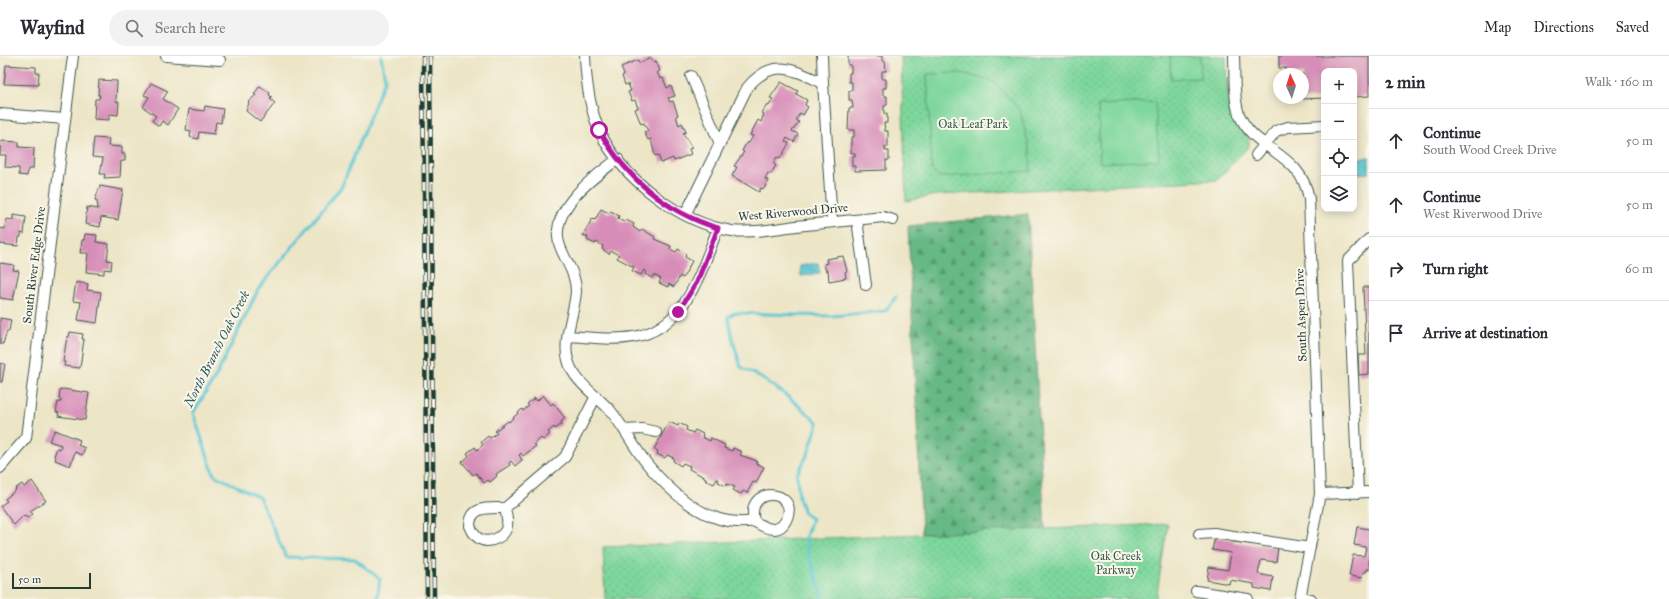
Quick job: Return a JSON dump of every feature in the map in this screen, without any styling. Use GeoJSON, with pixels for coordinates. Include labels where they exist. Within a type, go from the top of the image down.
{"type":"FeatureCollection","features":[{"type":"Feature","properties":{"kind":"street","name":"South River Edge Drive"},"geometry":{"type":"LineString","coordinates":[[0,468],[26,438],[73,56]]}},
{"type":"Feature","properties":{"kind":"street"},"geometry":{"type":"LineString","coordinates":[[166,56],[220,60]]}},
{"type":"Feature","properties":{"kind":"street","name":"West Riverwood Drive"},"geometry":{"type":"LineString","coordinates":[[585,56],[586,83],[591,107],[599,130],[618,159],[634,178],[655,196],[685,216],[718,228],[750,231],[883,217],[893,220]]}},
{"type":"Feature","properties":{"kind":"street"},"geometry":{"type":"LineString","coordinates":[[822,56],[832,222]]}},
{"type":"Feature","properties":{"kind":"street","name":"South Aspen Drive"},"geometry":{"type":"LineString","coordinates":[[1234,56],[1236,97],[1239,113],[1248,129],[1296,168],[1308,190],[1320,494],[1300,598]]}},
{"type":"Feature","properties":{"kind":"street"},"geometry":{"type":"LineString","coordinates":[[685,216],[746,88],[756,77],[766,70],[779,68],[793,69],[823,83]]}},
{"type":"Feature","properties":{"kind":"street"},"geometry":{"type":"LineString","coordinates":[[691,76],[720,144]]}},
{"type":"Feature","properties":{"kind":"street"},"geometry":{"type":"LineString","coordinates":[[0,114],[65,119]]}},
{"type":"Feature","properties":{"kind":"street"},"geometry":{"type":"LineString","coordinates":[[1256,155],[1276,131],[1288,126],[1321,125]]}},
{"type":"Feature","properties":{"kind":"street"},"geometry":{"type":"LineString","coordinates":[[618,159],[590,180],[574,196],[559,225],[559,243],[571,267],[576,290],[573,315],[568,336],[567,359],[574,374],[610,411],[648,465],[679,496],[705,515],[742,523],[754,521]]}},
{"type":"Feature","properties":{"kind":"street"},"geometry":{"type":"LineString","coordinates":[[857,220],[866,285]]}},
{"type":"Feature","properties":{"kind":"street"},"geometry":{"type":"LineString","coordinates":[[568,336],[619,339],[647,334],[662,327],[678,312],[697,282],[718,228]]}},
{"type":"Feature","properties":{"kind":"street"},"geometry":{"type":"LineString","coordinates":[[1358,493],[1348,261],[1369,239]]}},
{"type":"Feature","properties":{"kind":"street"},"geometry":{"type":"LineString","coordinates":[[505,508],[565,456],[596,396]]}},
{"type":"Feature","properties":{"kind":"street"},"geometry":{"type":"LineString","coordinates":[[624,430],[642,429],[656,432]]}},
{"type":"Feature","properties":{"kind":"street"},"geometry":{"type":"LineString","coordinates":[[1320,494],[1369,492]]}},
{"type":"Feature","properties":{"kind":"street"},"geometry":{"type":"LineString","coordinates":[[1199,534],[1214,532],[1310,548]]}},
{"type":"Feature","properties":{"kind":"street"},"geometry":{"type":"LineString","coordinates":[[1196,591],[1248,599]]}},
{"type":"Feature","properties":{"kind":"street"},"geometry":{"type":"LineString","coordinates":[[1300,598],[1311,599]]}},
{"type":"Feature","properties":{"kind":"green space","name":"Oak Leaf Park"},"geometry":{"type":"Polygon","coordinates":[[[901,56],[1226,56],[1229,105],[1236,124],[1248,139],[1249,146],[1217,180],[936,195],[906,201],[901,56]]]}},
{"type":"Feature","properties":{"kind":"green space"},"geometry":{"type":"Polygon","coordinates":[[[1170,56],[1200,56],[1201,78],[1171,79],[1170,56]]]}},
{"type":"Feature","properties":{"kind":"green space"},"geometry":{"type":"Polygon","coordinates":[[[962,73],[995,82],[1020,111],[1030,152],[1031,171],[940,177],[932,170],[927,74],[962,73]]]}},
{"type":"Feature","properties":{"kind":"green space"},"geometry":{"type":"Polygon","coordinates":[[[1155,102],[1159,160],[1100,163],[1098,105],[1155,102]]]}},
{"type":"Feature","properties":{"kind":"green space"},"geometry":{"type":"Polygon","coordinates":[[[1028,214],[1045,530],[922,534],[908,226],[1028,214]]]}},
{"type":"Feature","properties":{"kind":"green space","name":"Oak Creek Parkway"},"geometry":{"type":"Polygon","coordinates":[[[1168,524],[1156,599],[605,599],[603,547],[1168,524]]]}},
{"type":"Feature","properties":{"kind":"water"},"geometry":{"type":"Polygon","coordinates":[[[1369,157],[1369,173],[1357,174],[1357,159],[1369,157]]]}},
{"type":"Feature","properties":{"kind":"water"},"geometry":{"type":"Polygon","coordinates":[[[818,263],[820,273],[801,276],[800,266],[818,263]]]}},
{"type":"Feature","properties":{"kind":"building"},"geometry":{"type":"Polygon","coordinates":[[[848,56],[882,56],[882,61],[885,61],[886,71],[882,71],[882,79],[886,79],[886,88],[883,88],[883,96],[887,96],[887,105],[884,106],[884,114],[887,114],[887,123],[884,123],[885,131],[888,131],[888,147],[885,147],[885,151],[889,151],[889,160],[886,160],[886,170],[855,171],[855,166],[852,166],[852,156],[855,156],[855,153],[851,153],[851,137],[854,137],[854,130],[848,130],[849,108],[853,108],[852,100],[849,100],[849,91],[852,91],[852,82],[849,82],[851,65],[848,65],[848,56]]]}},
{"type":"Feature","properties":{"kind":"building"},"geometry":{"type":"Polygon","coordinates":[[[1279,56],[1369,56],[1369,96],[1357,97],[1357,68],[1321,68],[1321,98],[1309,99],[1309,68],[1279,68],[1279,56]]]}},
{"type":"Feature","properties":{"kind":"building"},"geometry":{"type":"Polygon","coordinates":[[[651,58],[653,62],[656,61],[660,71],[657,72],[660,79],[663,78],[667,88],[671,86],[675,96],[668,98],[670,102],[673,101],[678,115],[676,116],[679,125],[682,123],[686,132],[683,133],[692,148],[689,149],[691,154],[674,161],[673,158],[661,163],[658,155],[655,156],[651,139],[648,140],[644,132],[648,131],[644,123],[641,124],[635,109],[638,108],[635,100],[632,101],[628,92],[631,91],[628,84],[625,85],[622,76],[624,75],[621,67],[638,60],[639,63],[651,58]]]}},
{"type":"Feature","properties":{"kind":"building"},"geometry":{"type":"Polygon","coordinates":[[[6,65],[36,67],[36,73],[39,73],[38,85],[4,84],[6,65]]]}},
{"type":"Feature","properties":{"kind":"building"},"geometry":{"type":"Polygon","coordinates":[[[99,80],[117,81],[116,101],[119,102],[118,115],[109,114],[109,120],[94,119],[95,99],[99,99],[100,95],[98,95],[99,80]]]}},
{"type":"Feature","properties":{"kind":"building"},"geometry":{"type":"Polygon","coordinates":[[[781,82],[798,91],[796,94],[807,100],[805,105],[808,107],[803,115],[800,113],[796,120],[799,122],[792,131],[798,134],[794,142],[787,138],[785,142],[789,143],[780,159],[777,157],[773,163],[776,165],[771,174],[768,173],[765,179],[768,180],[764,189],[761,188],[759,192],[732,176],[737,167],[734,166],[744,152],[742,151],[747,142],[749,143],[753,136],[750,135],[758,120],[761,122],[764,114],[762,113],[767,105],[769,106],[773,99],[770,98],[781,82]]]}},
{"type":"Feature","properties":{"kind":"building"},"geometry":{"type":"Polygon","coordinates":[[[151,83],[168,91],[163,99],[178,109],[168,125],[162,121],[159,126],[152,121],[156,116],[143,107],[149,97],[144,95],[151,83]]]}},
{"type":"Feature","properties":{"kind":"building"},"geometry":{"type":"Polygon","coordinates":[[[260,86],[270,93],[269,95],[272,97],[270,99],[275,103],[260,122],[246,111],[248,102],[256,95],[254,94],[260,86]]]}},
{"type":"Feature","properties":{"kind":"building"},"geometry":{"type":"Polygon","coordinates":[[[205,106],[223,109],[221,123],[216,122],[214,134],[199,132],[198,139],[190,137],[191,131],[186,130],[189,109],[204,111],[205,106]]]}},
{"type":"Feature","properties":{"kind":"building"},"geometry":{"type":"Polygon","coordinates":[[[94,138],[109,139],[108,146],[122,147],[122,154],[125,154],[125,161],[121,161],[120,177],[104,178],[105,174],[100,174],[103,158],[92,157],[94,138]]]}},
{"type":"Feature","properties":{"kind":"building"},"geometry":{"type":"Polygon","coordinates":[[[1,141],[19,142],[19,147],[34,148],[33,169],[28,169],[27,176],[19,175],[19,168],[5,167],[6,155],[0,155],[1,141]]]}},
{"type":"Feature","properties":{"kind":"building"},"geometry":{"type":"Polygon","coordinates":[[[100,186],[123,190],[118,220],[101,217],[100,227],[85,224],[87,207],[98,209],[97,201],[95,200],[100,186]]]}},
{"type":"Feature","properties":{"kind":"building"},"geometry":{"type":"Polygon","coordinates":[[[601,209],[609,213],[611,211],[619,216],[618,219],[624,222],[626,220],[634,224],[633,227],[640,232],[642,229],[655,237],[654,239],[671,246],[670,249],[676,252],[678,249],[686,254],[685,257],[692,261],[683,278],[680,276],[674,287],[669,284],[668,287],[659,283],[661,279],[654,275],[652,278],[645,274],[646,271],[644,270],[641,275],[632,271],[634,267],[617,258],[619,255],[611,251],[609,254],[602,249],[603,246],[596,242],[595,244],[587,240],[588,237],[583,235],[592,219],[595,220],[601,209]]]}},
{"type":"Feature","properties":{"kind":"building"},"geometry":{"type":"Polygon","coordinates":[[[13,215],[26,217],[24,234],[21,233],[21,237],[19,237],[18,246],[0,244],[0,228],[5,229],[6,219],[13,220],[13,215]]]}},
{"type":"Feature","properties":{"kind":"building"},"geometry":{"type":"Polygon","coordinates":[[[85,234],[97,235],[96,242],[109,244],[107,260],[112,261],[111,270],[104,269],[104,274],[86,272],[88,253],[80,253],[82,240],[84,240],[85,234]]]}},
{"type":"Feature","properties":{"kind":"building"},"geometry":{"type":"Polygon","coordinates":[[[843,256],[847,271],[845,272],[846,278],[829,281],[828,270],[826,271],[824,264],[827,263],[826,259],[843,256]]]}},
{"type":"Feature","properties":{"kind":"building"},"geometry":{"type":"Polygon","coordinates":[[[0,263],[14,265],[13,270],[19,271],[13,300],[0,298],[0,263]]]}},
{"type":"Feature","properties":{"kind":"building"},"geometry":{"type":"Polygon","coordinates":[[[76,282],[88,284],[87,290],[101,292],[97,323],[78,320],[81,302],[73,301],[76,282]]]}},
{"type":"Feature","properties":{"kind":"building"},"geometry":{"type":"Polygon","coordinates":[[[1363,287],[1369,287],[1369,374],[1359,375],[1358,355],[1366,355],[1363,287]]]}},
{"type":"Feature","properties":{"kind":"building"},"geometry":{"type":"Polygon","coordinates":[[[0,318],[11,320],[9,331],[7,331],[3,344],[0,344],[0,318]]]}},
{"type":"Feature","properties":{"kind":"building"},"geometry":{"type":"Polygon","coordinates":[[[70,332],[83,334],[82,339],[84,339],[80,368],[64,366],[65,362],[63,362],[67,337],[69,337],[70,332]]]}},
{"type":"Feature","properties":{"kind":"building"},"geometry":{"type":"Polygon","coordinates":[[[0,363],[5,364],[2,382],[0,382],[0,363]]]}},
{"type":"Feature","properties":{"kind":"building"},"geometry":{"type":"Polygon","coordinates":[[[63,389],[89,393],[85,420],[58,416],[59,413],[56,412],[58,402],[61,402],[59,399],[60,390],[63,389]]]}},
{"type":"Feature","properties":{"kind":"building"},"geometry":{"type":"Polygon","coordinates":[[[543,395],[551,405],[553,403],[565,418],[561,422],[562,424],[555,429],[554,427],[548,432],[550,434],[543,440],[541,438],[534,444],[536,446],[523,456],[521,453],[519,455],[522,460],[515,466],[511,461],[509,463],[510,465],[496,474],[497,476],[490,482],[488,480],[484,483],[476,473],[473,475],[462,462],[469,456],[467,453],[475,447],[477,450],[483,445],[481,442],[488,436],[490,438],[497,433],[495,431],[508,421],[509,422],[522,409],[523,411],[529,406],[527,404],[535,398],[537,401],[543,395]]]}},
{"type":"Feature","properties":{"kind":"building"},"geometry":{"type":"Polygon","coordinates":[[[669,422],[678,426],[679,423],[687,427],[686,430],[693,433],[695,430],[703,434],[702,437],[710,441],[711,438],[725,445],[724,448],[732,451],[733,448],[742,452],[740,455],[757,461],[756,463],[764,467],[756,483],[753,482],[747,493],[743,491],[741,494],[733,490],[735,487],[727,484],[726,486],[718,482],[719,480],[717,479],[714,484],[705,480],[706,478],[689,469],[690,466],[683,463],[681,466],[673,461],[674,458],[667,455],[665,458],[657,454],[658,451],[654,449],[669,422]]]}},
{"type":"Feature","properties":{"kind":"building"},"geometry":{"type":"Polygon","coordinates":[[[55,430],[80,440],[78,445],[85,448],[82,455],[75,452],[70,466],[55,460],[56,457],[54,456],[57,448],[60,449],[61,445],[49,441],[55,430]]]}},
{"type":"Feature","properties":{"kind":"building"},"geometry":{"type":"Polygon","coordinates":[[[32,481],[46,501],[30,511],[33,514],[27,518],[24,515],[14,525],[0,506],[7,501],[5,499],[16,490],[15,489],[22,484],[24,487],[32,481]]]}},
{"type":"Feature","properties":{"kind":"building"},"geometry":{"type":"Polygon","coordinates":[[[1357,527],[1369,529],[1369,570],[1367,569],[1366,572],[1363,572],[1362,578],[1349,576],[1353,555],[1364,556],[1366,547],[1354,545],[1357,527]]]}},
{"type":"Feature","properties":{"kind":"building"},"geometry":{"type":"Polygon","coordinates":[[[1215,537],[1234,540],[1233,542],[1278,547],[1276,562],[1261,560],[1258,574],[1273,577],[1271,591],[1254,588],[1254,584],[1230,580],[1229,584],[1207,580],[1209,567],[1228,570],[1231,553],[1212,550],[1215,537]]]}},
{"type":"Feature","properties":{"kind":"waterway","name":"North Branch Oak Creek"},"geometry":{"type":"LineString","coordinates":[[377,599],[380,579],[355,559],[286,557],[259,497],[214,475],[193,413],[215,378],[259,288],[342,186],[385,79],[381,56]]}},
{"type":"Feature","properties":{"kind":"waterway"},"geometry":{"type":"LineString","coordinates":[[823,599],[808,553],[806,536],[812,519],[804,513],[799,498],[797,474],[808,454],[818,423],[782,392],[763,379],[741,367],[733,341],[728,317],[734,313],[831,316],[885,311],[896,297]]}},
{"type":"Feature","properties":{"kind":"railway"},"geometry":{"type":"LineString","coordinates":[[423,56],[427,599]]}},
{"type":"Feature","properties":{"kind":"railway"},"geometry":{"type":"LineString","coordinates":[[430,56],[434,599]]}},
{"type":"Feature","properties":{"kind":"route"},"geometry":{"type":"LineString","coordinates":[[599,130],[614,154],[634,178],[655,196],[685,216],[718,228],[697,282],[678,312]]}}]}
